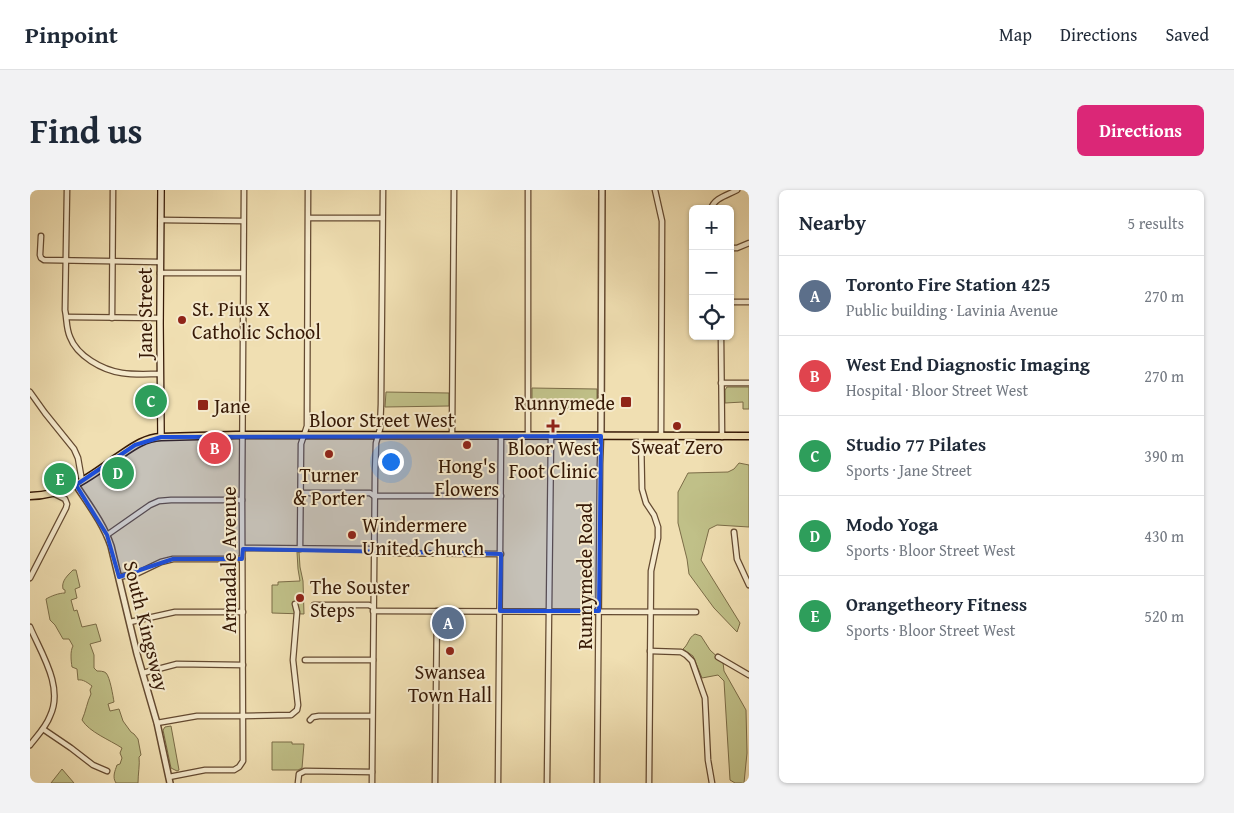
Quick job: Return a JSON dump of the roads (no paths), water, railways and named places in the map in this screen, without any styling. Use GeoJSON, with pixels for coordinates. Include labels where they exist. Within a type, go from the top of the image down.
{"type":"FeatureCollection","features":[{"type":"Feature","properties":{"kind":"main road","name":"Jane Street"},"geometry":{"type":"LineString","coordinates":[[161,190],[161,437]]}},
{"type":"Feature","properties":{"kind":"main road","name":"Bloor Street West"},"geometry":{"type":"LineString","coordinates":[[30,496],[53,493],[79,483],[136,445],[150,438],[161,437],[243,435],[749,436]]}},
{"type":"Feature","properties":{"kind":"street"},"geometry":{"type":"LineString","coordinates":[[66,190],[65,310],[68,331],[73,343],[79,351],[104,367],[124,373],[160,374]]}},
{"type":"Feature","properties":{"kind":"street"},"geometry":{"type":"LineString","coordinates":[[112,318],[113,190]]}},
{"type":"Feature","properties":{"kind":"street","name":"Armadale Avenue"},"geometry":{"type":"LineString","coordinates":[[169,780],[205,770],[233,770],[241,765],[243,760],[244,190]]}},
{"type":"Feature","properties":{"kind":"street"},"geometry":{"type":"LineString","coordinates":[[300,549],[301,442],[307,428],[308,190]]}},
{"type":"Feature","properties":{"kind":"street"},"geometry":{"type":"LineString","coordinates":[[372,783],[374,496],[376,444],[380,429],[381,404],[383,190]]}},
{"type":"Feature","properties":{"kind":"street"},"geometry":{"type":"LineString","coordinates":[[452,435],[454,190]]}},
{"type":"Feature","properties":{"kind":"street"},"geometry":{"type":"LineString","coordinates":[[528,190],[528,436]]}},
{"type":"Feature","properties":{"kind":"street","name":"Runnymede Road"},"geometry":{"type":"LineString","coordinates":[[597,783],[602,190]]}},
{"type":"Feature","properties":{"kind":"street"},"geometry":{"type":"LineString","coordinates":[[655,190],[662,221],[661,436]]}},
{"type":"Feature","properties":{"kind":"street"},"geometry":{"type":"LineString","coordinates":[[712,205],[737,190]]}},
{"type":"Feature","properties":{"kind":"street"},"geometry":{"type":"LineString","coordinates":[[309,218],[382,218]]}},
{"type":"Feature","properties":{"kind":"street"},"geometry":{"type":"LineString","coordinates":[[161,220],[243,221]]}},
{"type":"Feature","properties":{"kind":"street"},"geometry":{"type":"LineString","coordinates":[[41,236],[40,255],[42,260],[160,262]]}},
{"type":"Feature","properties":{"kind":"street"},"geometry":{"type":"LineString","coordinates":[[734,248],[749,243]]}},
{"type":"Feature","properties":{"kind":"street"},"geometry":{"type":"LineString","coordinates":[[160,274],[243,274]]}},
{"type":"Feature","properties":{"kind":"street"},"geometry":{"type":"LineString","coordinates":[[734,302],[749,302]]}},
{"type":"Feature","properties":{"kind":"street"},"geometry":{"type":"LineString","coordinates":[[67,317],[160,318]]}},
{"type":"Feature","properties":{"kind":"street"},"geometry":{"type":"LineString","coordinates":[[721,340],[722,436]]}},
{"type":"Feature","properties":{"kind":"street"},"geometry":{"type":"LineString","coordinates":[[721,383],[749,383]]}},
{"type":"Feature","properties":{"kind":"street"},"geometry":{"type":"LineString","coordinates":[[30,392],[74,449],[78,458],[79,483]]}},
{"type":"Feature","properties":{"kind":"street"},"geometry":{"type":"LineString","coordinates":[[498,783],[501,436]]}},
{"type":"Feature","properties":{"kind":"street"},"geometry":{"type":"LineString","coordinates":[[547,783],[551,436]]}},
{"type":"Feature","properties":{"kind":"street"},"geometry":{"type":"LineString","coordinates":[[641,436],[642,490],[646,503],[656,521],[658,538],[651,571],[649,783]]}},
{"type":"Feature","properties":{"kind":"street","name":"South Kingsway"},"geometry":{"type":"LineString","coordinates":[[79,483],[107,535],[137,654],[157,723],[169,780]]}},
{"type":"Feature","properties":{"kind":"street"},"geometry":{"type":"LineString","coordinates":[[30,578],[66,508],[65,499],[53,493]]}},
{"type":"Feature","properties":{"kind":"street"},"geometry":{"type":"LineString","coordinates":[[301,493],[370,493],[374,496],[501,496]]}},
{"type":"Feature","properties":{"kind":"street"},"geometry":{"type":"LineString","coordinates":[[107,535],[150,505],[159,501],[242,500]]}},
{"type":"Feature","properties":{"kind":"street"},"geometry":{"type":"LineString","coordinates":[[734,532],[737,559],[749,585]]}},
{"type":"Feature","properties":{"kind":"street"},"geometry":{"type":"LineString","coordinates":[[243,548],[369,549],[374,552],[501,554]]}},
{"type":"Feature","properties":{"kind":"street"},"geometry":{"type":"LineString","coordinates":[[119,577],[173,559],[242,559]]}},
{"type":"Feature","properties":{"kind":"street"},"geometry":{"type":"LineString","coordinates":[[157,723],[196,716],[290,715],[297,710],[298,702],[293,660],[297,612],[295,604]]}},
{"type":"Feature","properties":{"kind":"street"},"geometry":{"type":"LineString","coordinates":[[314,605],[369,605],[373,609],[437,611],[696,612]]}},
{"type":"Feature","properties":{"kind":"street"},"geometry":{"type":"LineString","coordinates":[[435,783],[437,611]]}},
{"type":"Feature","properties":{"kind":"street"},"geometry":{"type":"LineString","coordinates":[[130,622],[175,612],[242,612]]}},
{"type":"Feature","properties":{"kind":"street"},"geometry":{"type":"LineString","coordinates":[[30,627],[48,665],[54,685],[53,710],[48,721],[30,746]]}},
{"type":"Feature","properties":{"kind":"street"},"geometry":{"type":"LineString","coordinates":[[650,651],[681,652],[692,661],[705,698],[708,760],[712,783]]}},
{"type":"Feature","properties":{"kind":"street"},"geometry":{"type":"LineString","coordinates":[[718,656],[749,675]]}},
{"type":"Feature","properties":{"kind":"street"},"geometry":{"type":"LineString","coordinates":[[305,660],[373,660]]}},
{"type":"Feature","properties":{"kind":"street"},"geometry":{"type":"LineString","coordinates":[[143,673],[177,664],[243,665]]}},
{"type":"Feature","properties":{"kind":"street"},"geometry":{"type":"LineString","coordinates":[[310,720],[313,717],[319,716],[372,716]]}},
{"type":"Feature","properties":{"kind":"street"},"geometry":{"type":"LineString","coordinates":[[42,729],[71,748],[92,765],[107,771]]}},
{"type":"Feature","properties":{"kind":"street"},"geometry":{"type":"LineString","coordinates":[[298,783],[299,774],[305,771],[372,772]]}},
{"type":"Feature","properties":{"kind":"place","name":"St. Pius X Catholic School"},"geometry":{"type":"Point","coordinates":[182,320]}},
{"type":"Feature","properties":{"kind":"place","name":"Studio 77 Pilates"},"geometry":{"type":"Point","coordinates":[151,401]}},
{"type":"Feature","properties":{"kind":"place","name":"Runnymede"},"geometry":{"type":"Point","coordinates":[626,402]}},
{"type":"Feature","properties":{"kind":"place","name":"Jane"},"geometry":{"type":"Point","coordinates":[203,405]}},
{"type":"Feature","properties":{"kind":"place","name":"Bloor West Foot Clinic"},"geometry":{"type":"Point","coordinates":[553,426]}},
{"type":"Feature","properties":{"kind":"place","name":"Sweat Zero"},"geometry":{"type":"Point","coordinates":[677,426]}},
{"type":"Feature","properties":{"kind":"place","name":"Hong's Flowers"},"geometry":{"type":"Point","coordinates":[467,445]}},
{"type":"Feature","properties":{"kind":"place","name":"West End Diagnostic Imaging"},"geometry":{"type":"Point","coordinates":[215,448]}},
{"type":"Feature","properties":{"kind":"place","name":"Turner & Porter"},"geometry":{"type":"Point","coordinates":[329,454]}},
{"type":"Feature","properties":{"kind":"place","name":"Modo Yoga"},"geometry":{"type":"Point","coordinates":[118,473]}},
{"type":"Feature","properties":{"kind":"place","name":"Orangetheory Fitness"},"geometry":{"type":"Point","coordinates":[60,479]}},
{"type":"Feature","properties":{"kind":"place","name":"Windermere United Church"},"geometry":{"type":"Point","coordinates":[352,535]}},
{"type":"Feature","properties":{"kind":"place","name":"The Souster Steps"},"geometry":{"type":"Point","coordinates":[300,598]}},
{"type":"Feature","properties":{"kind":"place","name":"Toronto Fire Station 425"},"geometry":{"type":"Point","coordinates":[448,623]}},
{"type":"Feature","properties":{"kind":"place","name":"Swansea Town Hall"},"geometry":{"type":"Point","coordinates":[450,651]}}]}
